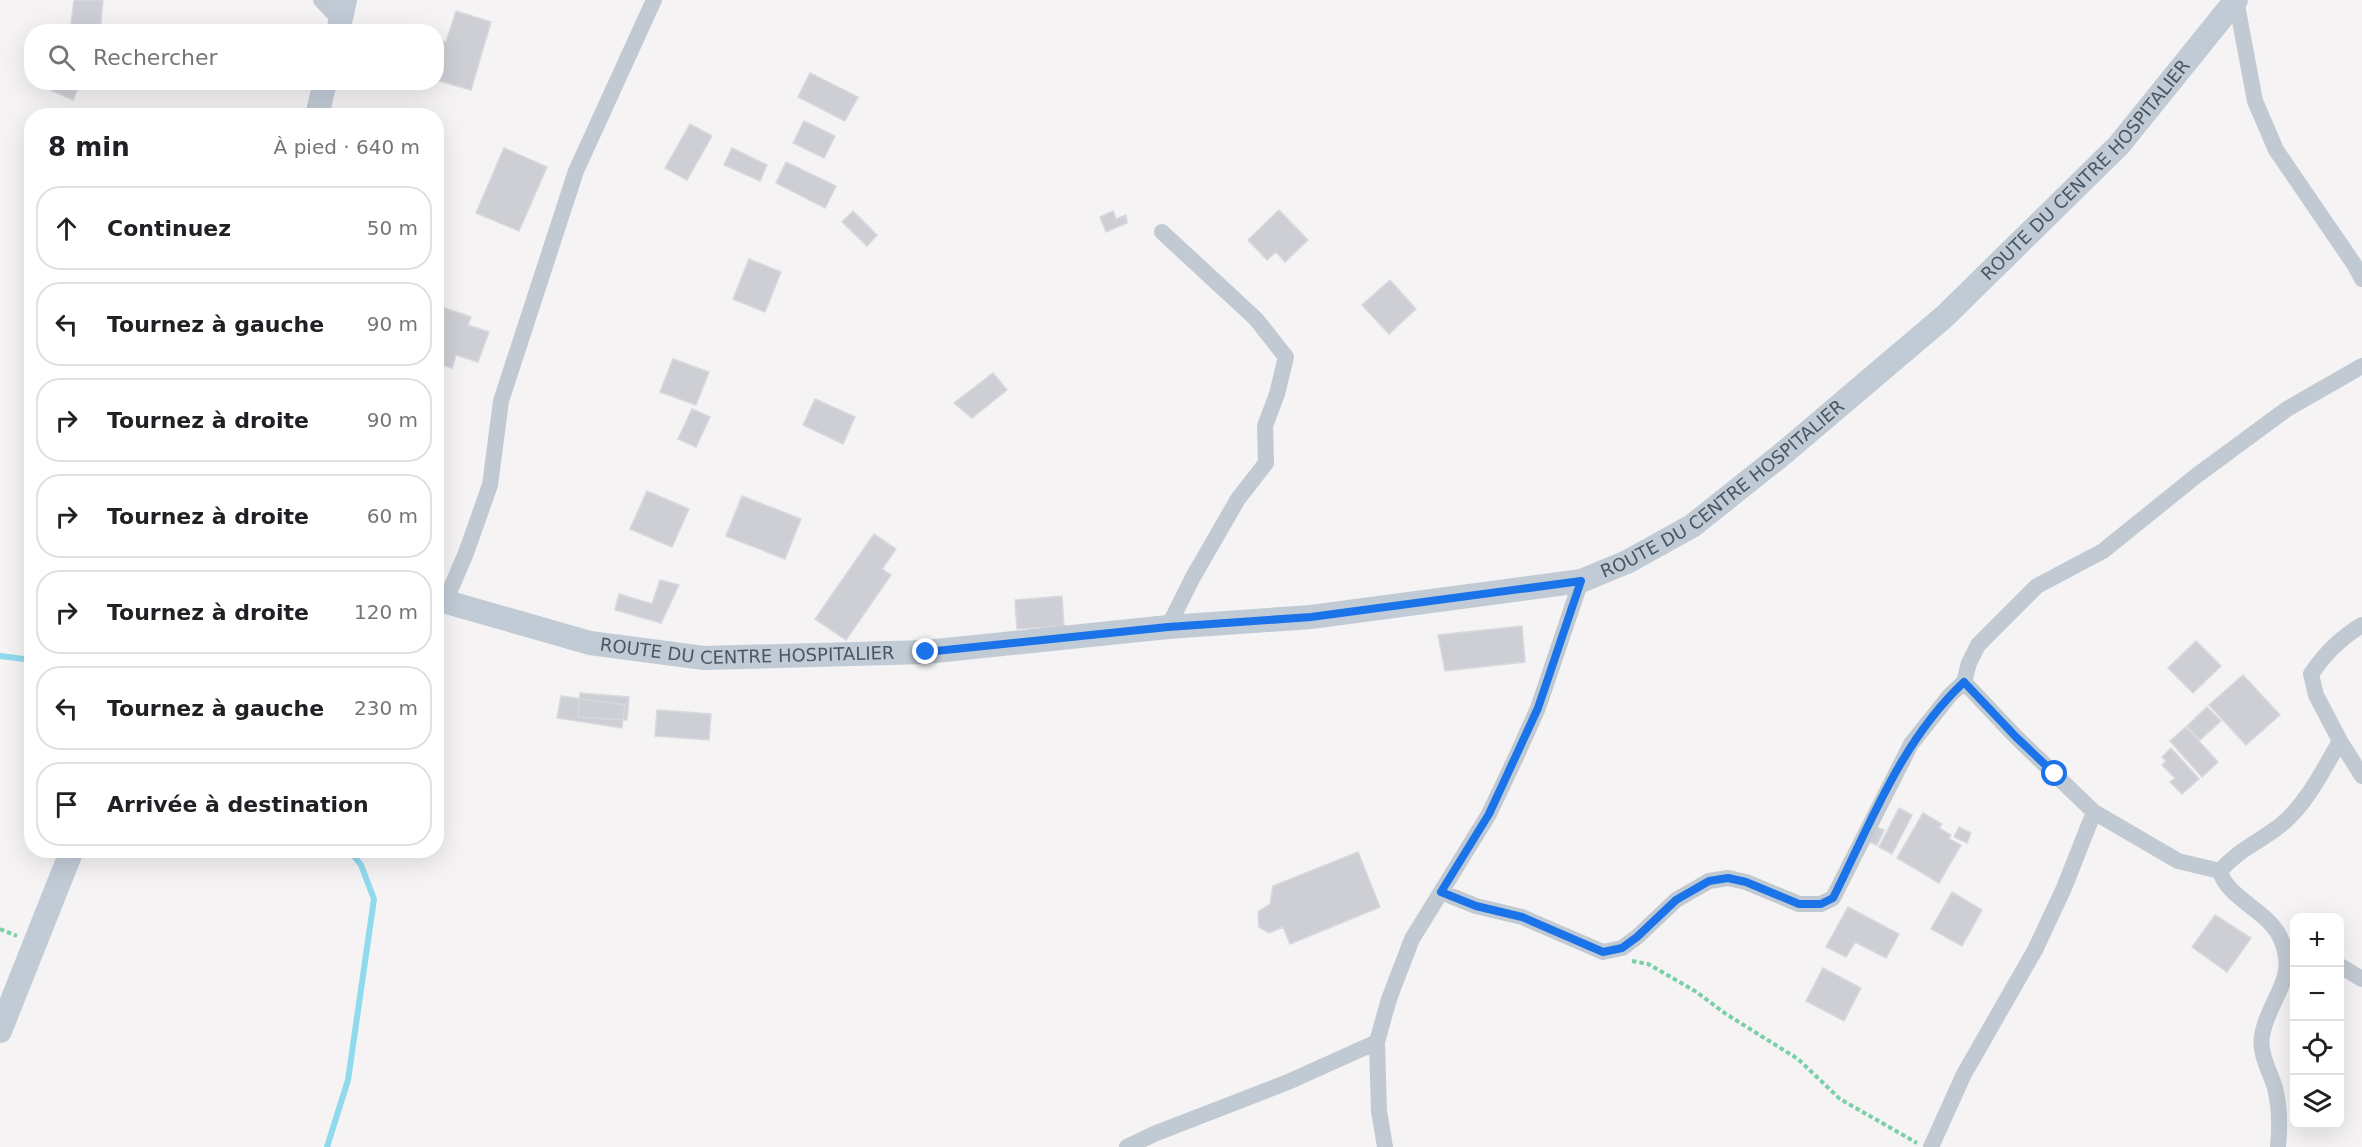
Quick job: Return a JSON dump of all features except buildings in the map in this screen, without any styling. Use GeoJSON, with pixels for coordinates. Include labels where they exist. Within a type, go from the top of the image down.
{"type":"FeatureCollection","features":[{"type":"Feature","properties":{"kind":"street"},"geometry":{"type":"LineString","coordinates":[[321,0],[341,18]]}},
{"type":"Feature","properties":{"kind":"street"},"geometry":{"type":"LineString","coordinates":[[444,595],[466,553],[489,485],[501,401],[576,171],[654,0]]}},
{"type":"Feature","properties":{"kind":"street"},"geometry":{"type":"LineString","coordinates":[[2236,0],[2255,101],[2276,150],[2362,279]]}},
{"type":"Feature","properties":{"kind":"street","name":"ROUTE DU CENTRE HOSPITALIER"},"geometry":{"type":"LineString","coordinates":[[444,602],[590,643],[704,658],[926,652],[1168,627],[1311,617],[1581,581],[1627,562],[1692,526],[1780,456],[1945,316],[2119,145],[2236,0]]}},
{"type":"Feature","properties":{"kind":"street"},"geometry":{"type":"LineString","coordinates":[[319,108],[323,90]]}},
{"type":"Feature","properties":{"kind":"street"},"geometry":{"type":"LineString","coordinates":[[1162,232],[1256,319],[1286,357],[1266,426],[1266,463],[1238,499],[1193,577],[1168,627]]}},
{"type":"Feature","properties":{"kind":"street"},"geometry":{"type":"LineString","coordinates":[[1441,892],[1476,906],[1522,917],[1603,952],[1622,948],[1676,900],[1709,881],[1728,878],[1746,882],[1799,904],[1821,904],[1833,898],[1911,744],[1950,695],[1964,682],[1969,663],[1978,645],[2037,586],[2103,551],[2196,476],[2287,410],[2362,366]]}},
{"type":"Feature","properties":{"kind":"street"},"geometry":{"type":"LineString","coordinates":[[1385,1147],[1379,1111],[1377,1042],[1389,999],[1412,939],[1489,814],[1538,708],[1581,581]]}},
{"type":"Feature","properties":{"kind":"street"},"geometry":{"type":"LineString","coordinates":[[2362,625],[2347,633],[2324,654],[2311,674],[2316,695],[2340,741],[2362,776]]}},
{"type":"Feature","properties":{"kind":"street"},"geometry":{"type":"LineString","coordinates":[[1964,682],[2016,737],[2094,812],[2178,861],[2220,871]]}},
{"type":"Feature","properties":{"kind":"street"},"geometry":{"type":"LineString","coordinates":[[2220,871],[2233,856],[2282,824],[2302,804],[2340,741]]}},
{"type":"Feature","properties":{"kind":"street"},"geometry":{"type":"LineString","coordinates":[[1931,1147],[1964,1074],[2035,950],[2064,888],[2094,812]]}},
{"type":"Feature","properties":{"kind":"street"},"geometry":{"type":"LineString","coordinates":[[0,1031],[69,858]]}},
{"type":"Feature","properties":{"kind":"street"},"geometry":{"type":"LineString","coordinates":[[2220,871],[2223,882],[2287,938],[2288,957],[2285,978],[2269,1011],[2261,1047],[2278,1101],[2278,1147]]}},
{"type":"Feature","properties":{"kind":"street"},"geometry":{"type":"LineString","coordinates":[[2342,967],[2362,979]]}},
{"type":"Feature","properties":{"kind":"street"},"geometry":{"type":"LineString","coordinates":[[1127,1147],[1154,1134],[1288,1082],[1377,1042]]}},
{"type":"Feature","properties":{"kind":"path"},"geometry":{"type":"LineString","coordinates":[[1603,952],[1648,964],[1695,991],[1726,1014],[1798,1059],[1840,1099],[1922,1147]]}},
{"type":"Feature","properties":{"kind":"waterway"},"geometry":{"type":"LineString","coordinates":[[0,656],[24,659]]}},
{"type":"Feature","properties":{"kind":"waterway"},"geometry":{"type":"LineString","coordinates":[[327,1147],[348,1080],[374,899],[361,865],[355,858]]}},
{"type":"Feature","properties":{"kind":"route"},"geometry":{"type":"LineString","coordinates":[[926,652],[1168,627],[1311,617],[1581,581],[1538,708],[1489,814],[1441,892],[1476,906],[1522,917],[1603,952],[1622,948],[1676,900],[1709,881],[1728,878],[1746,882],[1799,904],[1821,904],[1833,898],[1911,744],[1950,695],[1964,682],[1982,703],[2055,774]]}}]}
